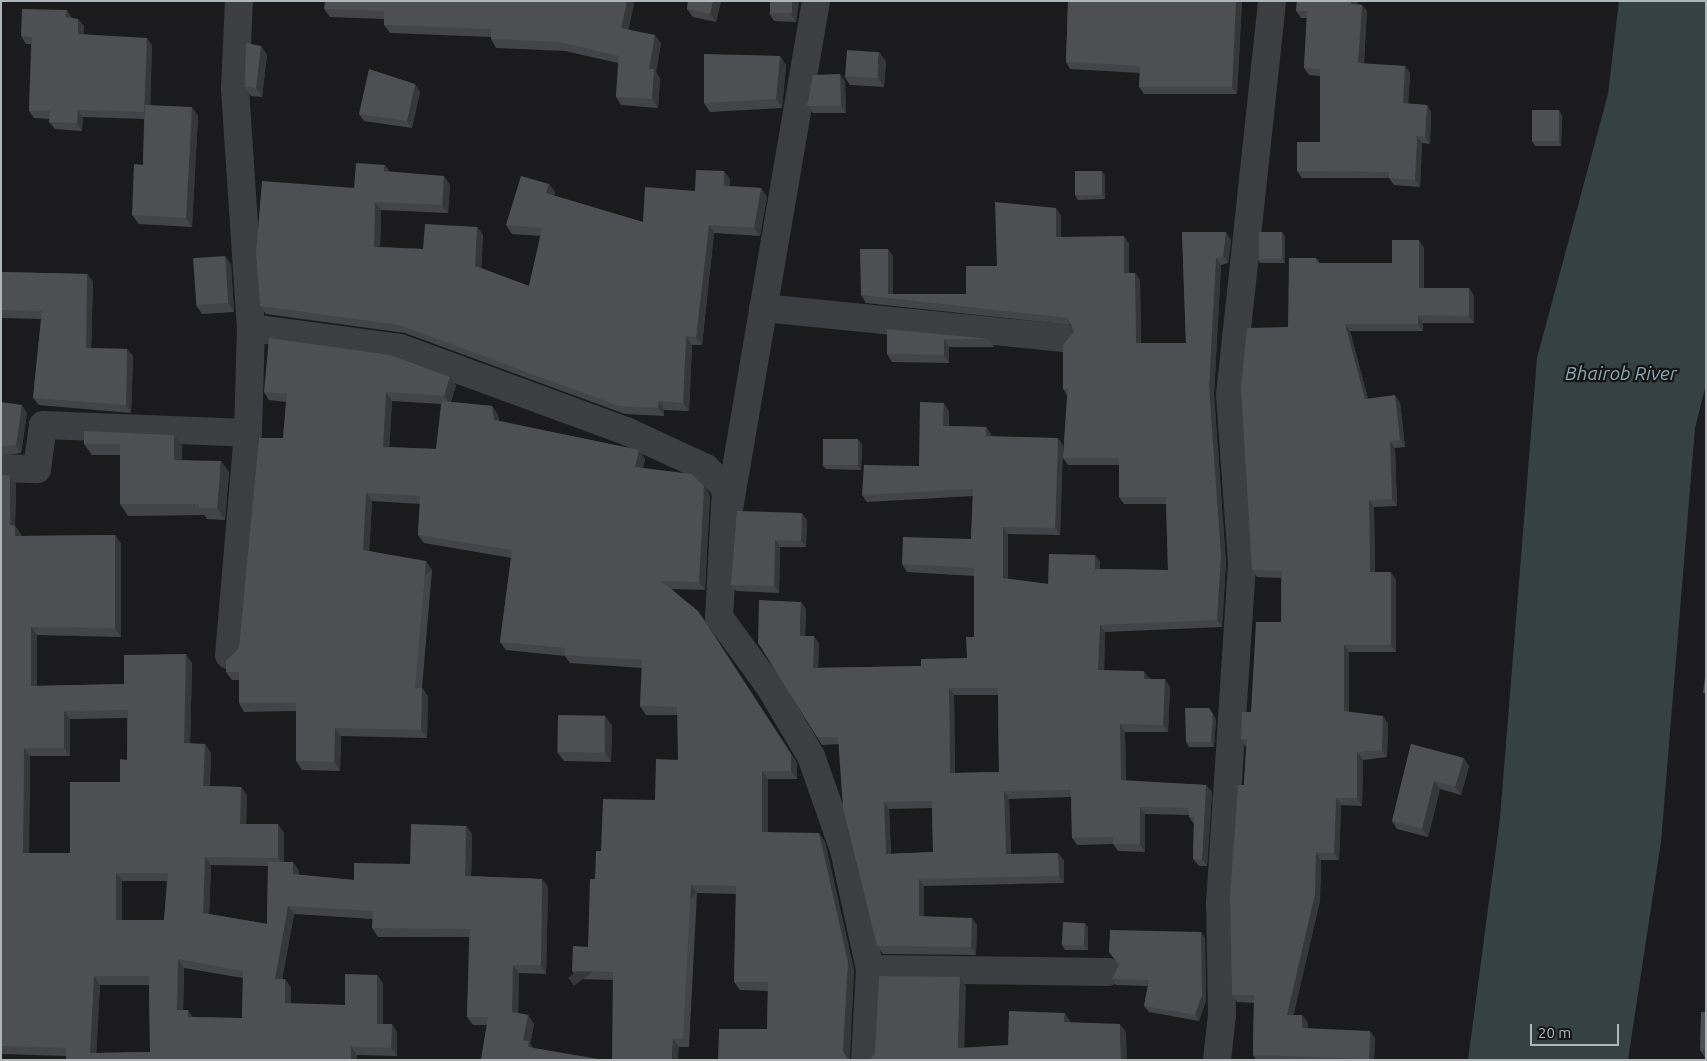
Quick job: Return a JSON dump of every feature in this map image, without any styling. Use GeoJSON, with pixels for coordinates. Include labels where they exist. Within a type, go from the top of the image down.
{"type":"FeatureCollection","features":[{"type":"Feature","properties":{"kind":"street"},"geometry":{"type":"LineString","coordinates":[[228,655],[248,433],[251,328],[235,88],[238,1]]}},
{"type":"Feature","properties":{"kind":"street"},"geometry":{"type":"LineString","coordinates":[[816,1],[728,518],[718,617],[770,687],[811,756],[844,850],[870,969],[865,1060]]}},
{"type":"Feature","properties":{"kind":"street"},"geometry":{"type":"LineString","coordinates":[[1217,1060],[1222,1015],[1220,904],[1242,564],[1230,395],[1272,1]]}},
{"type":"Feature","properties":{"kind":"street"},"geometry":{"type":"LineString","coordinates":[[764,308],[1064,338]]}},
{"type":"Feature","properties":{"kind":"street"},"geometry":{"type":"LineString","coordinates":[[251,328],[400,348],[626,431],[706,468],[726,489],[728,518]]}},
{"type":"Feature","properties":{"kind":"street"},"geometry":{"type":"LineString","coordinates":[[1,468],[37,469],[43,425],[248,433]]}},
{"type":"Feature","properties":{"kind":"street"},"geometry":{"type":"LineString","coordinates":[[870,969],[1108,972]]}},
{"type":"Feature","properties":{"kind":"water","name":"Bhairob River"},"geometry":{"type":"Polygon","coordinates":[[[1619,1],[1706,1],[1706,384],[1695,428],[1661,842],[1628,1060],[1468,1060],[1500,818],[1537,358],[1608,94],[1619,1]]]}},
{"type":"Feature","properties":{"kind":"building"},"geometry":{"type":"Polygon","coordinates":[[[325,1],[627,1],[621,28],[655,35],[649,69],[654,69],[652,99],[616,97],[619,56],[559,42],[491,39],[491,29],[384,25],[384,11],[324,9],[325,1]]]}},
{"type":"Feature","properties":{"kind":"building"},"geometry":{"type":"Polygon","coordinates":[[[688,1],[713,1],[710,14],[687,9],[688,1]]]}},
{"type":"Feature","properties":{"kind":"building"},"geometry":{"type":"Polygon","coordinates":[[[770,1],[792,1],[792,13],[770,13],[770,1]]]}},
{"type":"Feature","properties":{"kind":"building"},"geometry":{"type":"Polygon","coordinates":[[[1068,1],[1236,1],[1232,87],[1139,87],[1140,66],[1066,62],[1068,1]]]}},
{"type":"Feature","properties":{"kind":"building"},"geometry":{"type":"Polygon","coordinates":[[[1297,1],[1351,1],[1351,4],[1362,5],[1358,63],[1405,66],[1403,103],[1427,105],[1425,137],[1417,136],[1415,180],[1389,178],[1389,172],[1297,171],[1297,142],[1320,142],[1320,69],[1304,68],[1307,11],[1296,11],[1297,1]]]}},
{"type":"Feature","properties":{"kind":"building"},"geometry":{"type":"Polygon","coordinates":[[[22,9],[67,10],[66,17],[78,19],[78,34],[147,38],[144,112],[78,110],[77,123],[49,122],[50,111],[29,111],[32,37],[21,36],[22,9]]]}},
{"type":"Feature","properties":{"kind":"building"},"geometry":{"type":"Polygon","coordinates":[[[246,43],[261,46],[256,88],[245,87],[246,43]]]}},
{"type":"Feature","properties":{"kind":"building"},"geometry":{"type":"Polygon","coordinates":[[[847,50],[879,52],[877,78],[845,76],[847,50]]]}},
{"type":"Feature","properties":{"kind":"building"},"geometry":{"type":"Polygon","coordinates":[[[704,54],[780,56],[776,99],[704,103],[704,54]]]}},
{"type":"Feature","properties":{"kind":"building"},"geometry":{"type":"Polygon","coordinates":[[[369,69],[415,84],[407,121],[359,114],[369,69]]]}},
{"type":"Feature","properties":{"kind":"building"},"geometry":{"type":"Polygon","coordinates":[[[840,74],[841,106],[807,106],[813,75],[840,74]]]}},
{"type":"Feature","properties":{"kind":"building"},"geometry":{"type":"Polygon","coordinates":[[[145,105],[192,107],[186,218],[132,215],[134,164],[143,165],[145,105]]]}},
{"type":"Feature","properties":{"kind":"building"},"geometry":{"type":"Polygon","coordinates":[[[1532,110],[1559,110],[1559,141],[1532,141],[1532,110]]]}},
{"type":"Feature","properties":{"kind":"building"},"geometry":{"type":"Polygon","coordinates":[[[356,163],[385,165],[384,171],[444,176],[442,205],[375,202],[374,247],[423,249],[425,224],[477,227],[475,266],[529,286],[542,228],[506,225],[521,176],[549,184],[546,193],[643,222],[645,187],[695,191],[696,170],[724,171],[724,186],[761,188],[754,228],[709,225],[696,337],[686,336],[683,403],[659,401],[658,408],[619,406],[399,325],[260,306],[256,253],[262,181],[354,188],[356,163]]]}},
{"type":"Feature","properties":{"kind":"building"},"geometry":{"type":"Polygon","coordinates":[[[1075,171],[1102,171],[1102,195],[1075,195],[1075,171]]]}},
{"type":"Feature","properties":{"kind":"building"},"geometry":{"type":"Polygon","coordinates":[[[995,202],[1056,208],[1056,237],[1124,236],[1124,273],[1135,273],[1136,343],[1186,343],[1182,232],[1226,232],[1223,256],[1216,258],[1209,386],[1221,556],[1217,620],[1100,625],[1098,670],[1144,671],[1144,679],[1165,679],[1163,725],[1120,724],[1121,780],[1206,785],[1202,859],[1193,859],[1194,817],[1189,817],[1189,808],[1140,807],[1140,844],[1113,844],[1113,837],[1072,838],[1071,790],[1004,791],[1006,854],[1058,853],[1059,876],[919,879],[919,916],[972,918],[971,947],[877,946],[843,808],[838,737],[817,737],[758,643],[759,600],[801,602],[800,636],[814,636],[813,668],[921,666],[921,659],[967,658],[966,637],[974,637],[974,568],[902,564],[903,537],[971,539],[973,489],[862,495],[864,465],[919,466],[920,402],[944,403],[943,426],[986,427],[986,436],[1058,438],[1055,528],[1003,527],[1003,578],[1048,584],[1049,554],[1095,555],[1095,569],[1168,570],[1166,497],[1119,497],[1119,458],[1063,458],[1068,389],[1063,389],[1063,345],[1074,332],[1068,318],[861,295],[860,249],[888,249],[888,294],[966,294],[966,266],[997,266],[995,202]],[[949,688],[950,773],[999,772],[998,688],[949,688]],[[932,801],[884,802],[886,854],[933,852],[932,801]]]}},
{"type":"Feature","properties":{"kind":"building"},"geometry":{"type":"Polygon","coordinates":[[[1259,232],[1282,232],[1282,259],[1259,259],[1259,232]]]}},
{"type":"Feature","properties":{"kind":"building"},"geometry":{"type":"Polygon","coordinates":[[[1392,240],[1419,240],[1419,288],[1469,288],[1469,316],[1418,315],[1418,324],[1345,324],[1365,399],[1395,395],[1400,440],[1390,441],[1392,499],[1369,500],[1370,572],[1391,572],[1391,645],[1344,645],[1344,711],[1383,716],[1382,750],[1357,752],[1357,798],[1336,798],[1334,853],[1316,852],[1315,894],[1287,1015],[1302,1015],[1302,1028],[1370,1031],[1369,1059],[1253,1055],[1254,995],[1232,995],[1230,897],[1238,785],[1244,785],[1247,739],[1241,739],[1242,712],[1251,712],[1256,622],[1281,622],[1282,571],[1252,570],[1241,388],[1247,328],[1288,327],[1289,258],[1316,258],[1316,263],[1392,263],[1392,240]]]}},
{"type":"Feature","properties":{"kind":"building"},"geometry":{"type":"Polygon","coordinates":[[[225,256],[228,303],[196,305],[193,258],[225,256]]]}},
{"type":"Feature","properties":{"kind":"building"},"geometry":{"type":"Polygon","coordinates":[[[1,272],[87,274],[86,348],[127,349],[126,405],[33,398],[42,311],[1,310],[1,272]]]}},
{"type":"Feature","properties":{"kind":"building"},"geometry":{"type":"Polygon","coordinates":[[[887,329],[989,339],[944,339],[944,355],[887,354],[887,329]]]}},
{"type":"Feature","properties":{"kind":"building"},"geometry":{"type":"Polygon","coordinates":[[[269,338],[390,355],[450,377],[444,396],[386,392],[383,447],[436,449],[442,401],[492,406],[494,420],[639,450],[635,467],[692,474],[704,486],[699,582],[661,581],[698,611],[791,754],[791,771],[762,771],[762,832],[819,833],[848,962],[843,1051],[848,1060],[718,1060],[719,1029],[767,1029],[768,982],[734,982],[736,886],[691,885],[683,1039],[673,1039],[672,1060],[612,1060],[613,972],[572,971],[573,946],[588,947],[590,879],[595,879],[596,851],[601,851],[603,799],[655,800],[656,759],[678,760],[677,707],[640,706],[642,660],[564,655],[565,648],[500,642],[512,550],[418,535],[420,496],[366,493],[363,550],[426,561],[415,688],[422,688],[421,730],[335,728],[334,762],[296,761],[296,703],[239,703],[239,672],[226,672],[226,661],[239,648],[259,438],[283,438],[287,394],[264,392],[269,338]]]}},
{"type":"Feature","properties":{"kind":"building"},"geometry":{"type":"Polygon","coordinates":[[[1,402],[22,405],[16,445],[1,447],[1,402]]]}},
{"type":"Feature","properties":{"kind":"building"},"geometry":{"type":"Polygon","coordinates":[[[84,431],[174,435],[174,460],[221,461],[217,508],[199,508],[199,504],[120,504],[120,444],[84,444],[84,431]]]}},
{"type":"Feature","properties":{"kind":"building"},"geometry":{"type":"Polygon","coordinates":[[[823,439],[858,439],[858,465],[823,465],[823,439]]]}},
{"type":"Feature","properties":{"kind":"building"},"geometry":{"type":"Polygon","coordinates":[[[1,474],[10,476],[10,525],[15,526],[15,536],[115,535],[115,628],[31,627],[31,686],[124,684],[124,655],[186,654],[184,743],[205,744],[203,786],[241,787],[240,824],[278,824],[278,858],[205,857],[203,913],[267,924],[268,862],[293,862],[293,874],[354,880],[354,863],[410,864],[411,824],[466,826],[465,876],[542,879],[541,965],[513,965],[512,1012],[528,1015],[523,1040],[529,1041],[528,1047],[604,1060],[481,1060],[488,1017],[467,1017],[470,929],[372,928],[373,911],[288,906],[275,979],[285,979],[285,1003],[345,1005],[345,974],[377,975],[377,1024],[392,1024],[391,1048],[351,1047],[351,1060],[66,1060],[66,1048],[1,1046],[1,474]],[[128,710],[64,711],[64,748],[24,748],[23,853],[70,853],[70,782],[120,782],[120,759],[127,760],[128,710]],[[116,873],[116,920],[164,920],[168,873],[116,873]],[[178,959],[177,1010],[188,1010],[188,1017],[242,1018],[243,971],[178,959]],[[94,976],[90,1053],[150,1052],[149,976],[94,976]]]}},
{"type":"Feature","properties":{"kind":"building"},"geometry":{"type":"Polygon","coordinates":[[[737,511],[802,513],[801,541],[775,540],[774,586],[731,585],[737,511]]]}},
{"type":"Feature","properties":{"kind":"building"},"geometry":{"type":"Polygon","coordinates":[[[1706,670],[1706,693],[1703,693],[1706,670]]]}},
{"type":"Feature","properties":{"kind":"building"},"geometry":{"type":"Polygon","coordinates":[[[1185,708],[1209,708],[1213,714],[1211,742],[1186,742],[1185,708]]]}},
{"type":"Feature","properties":{"kind":"building"},"geometry":{"type":"Polygon","coordinates":[[[558,715],[605,716],[604,753],[557,752],[558,715]]]}},
{"type":"Feature","properties":{"kind":"building"},"geometry":{"type":"Polygon","coordinates":[[[1411,744],[1464,758],[1455,787],[1434,781],[1422,829],[1392,821],[1411,744]]]}},
{"type":"Feature","properties":{"kind":"building"},"geometry":{"type":"Polygon","coordinates":[[[1063,922],[1085,923],[1084,946],[1062,945],[1063,922]]]}},
{"type":"Feature","properties":{"kind":"building"},"geometry":{"type":"Polygon","coordinates":[[[1110,930],[1201,932],[1202,995],[1195,1015],[1144,1006],[1149,980],[1112,979],[1119,965],[1109,952],[1110,930]]]}},
{"type":"Feature","properties":{"kind":"building"},"geometry":{"type":"Polygon","coordinates":[[[879,976],[960,977],[958,1048],[1008,1045],[1009,1011],[1065,1013],[1064,1022],[1120,1024],[1121,1060],[870,1060],[875,1053],[879,976]]]}},
{"type":"Feature","properties":{"kind":"building"},"geometry":{"type":"Polygon","coordinates":[[[1701,1012],[1706,1012],[1706,1050],[1700,1050],[1701,1012]]]}}]}
